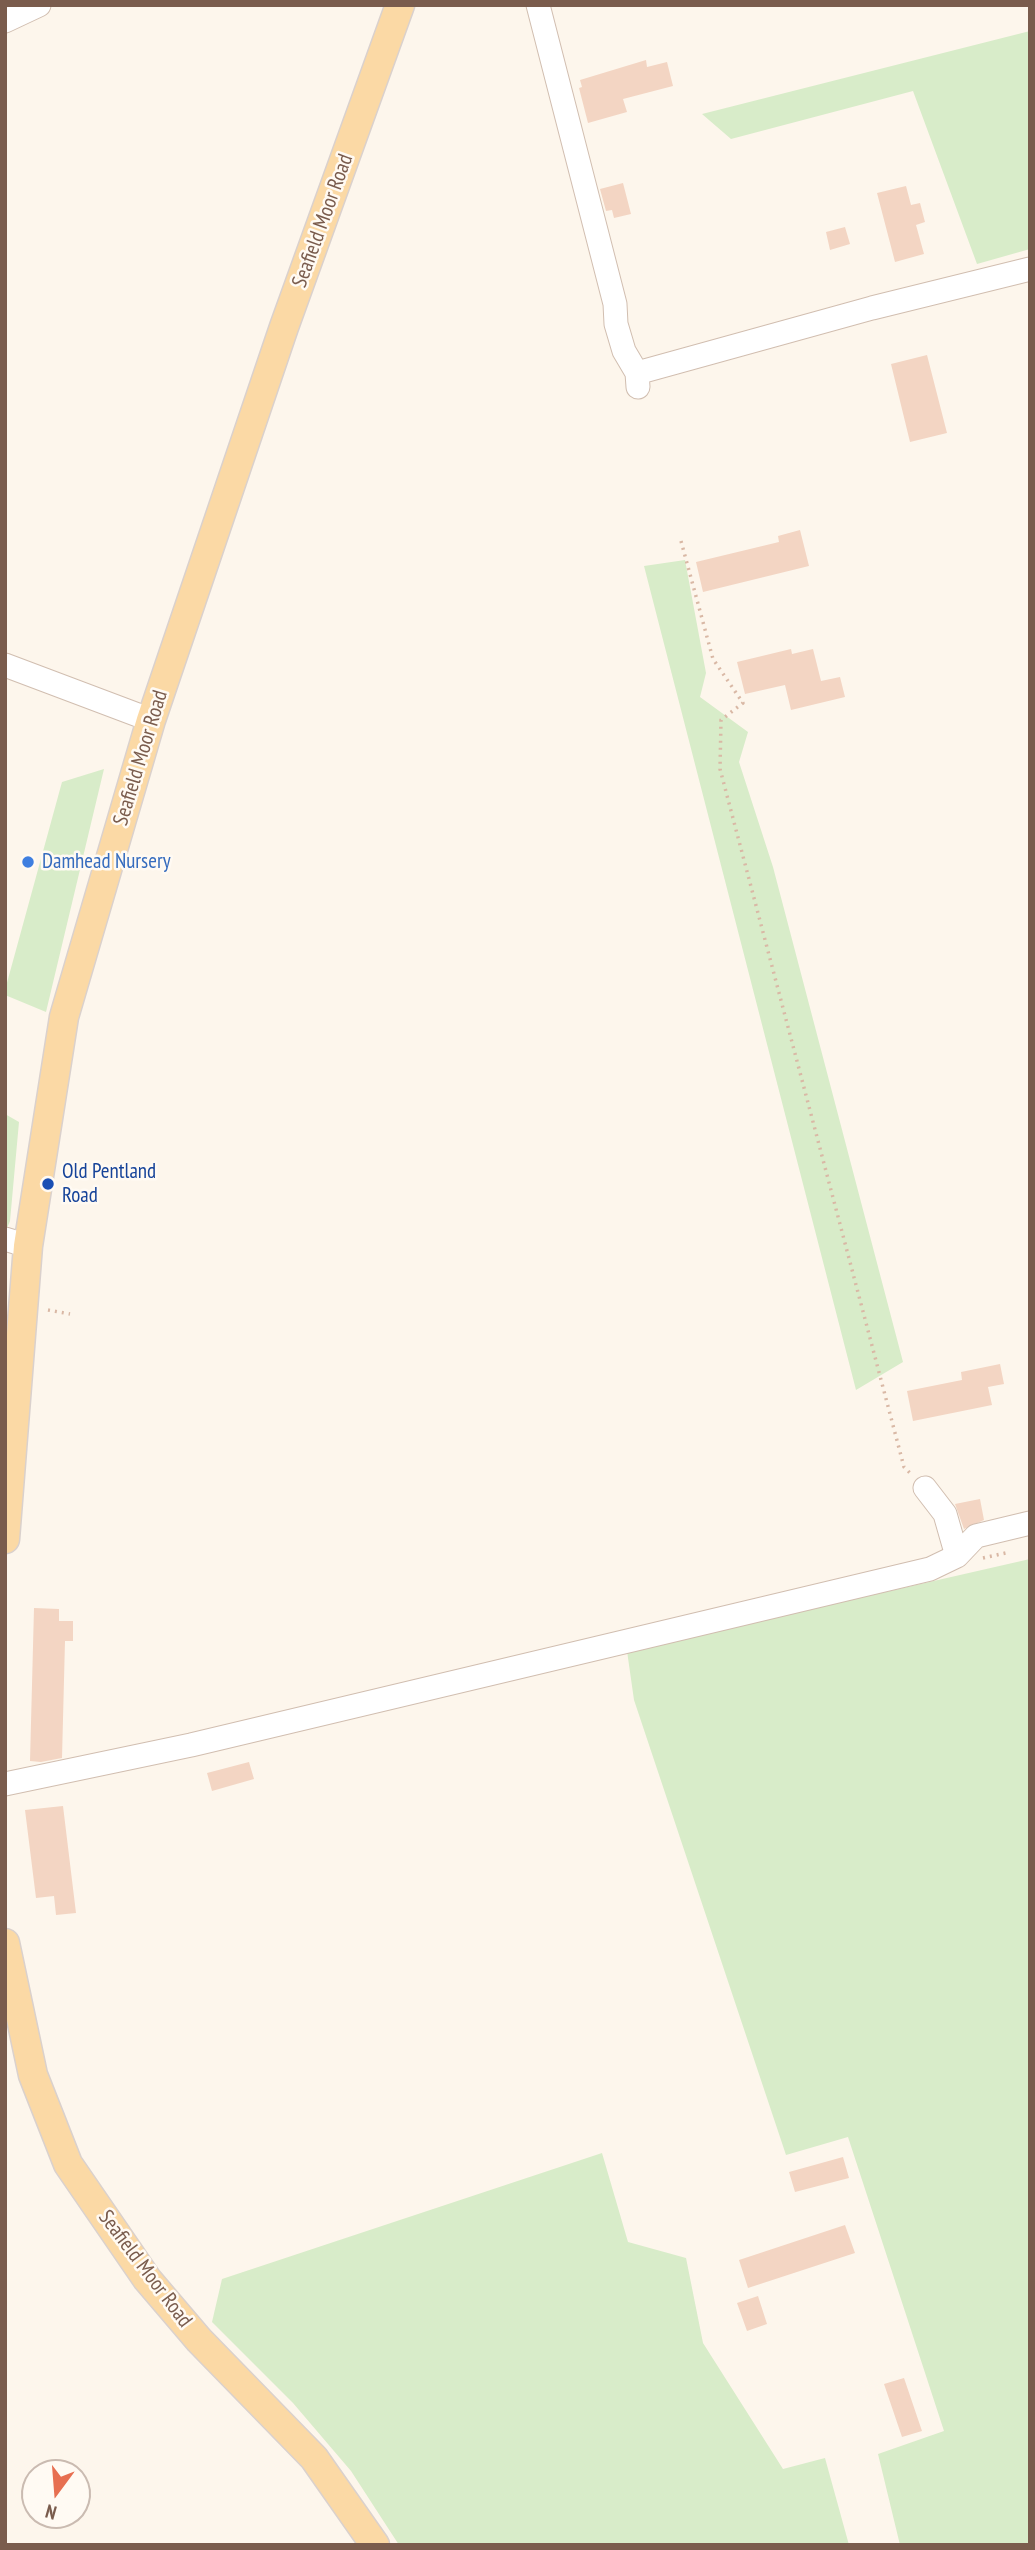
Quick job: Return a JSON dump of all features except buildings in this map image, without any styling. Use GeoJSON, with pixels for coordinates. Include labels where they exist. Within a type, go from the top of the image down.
{"type":"FeatureCollection","features":[{"type":"Feature","properties":{"kind":"main road","name":"Seafield Moor Road"},"geometry":{"type":"LineString","coordinates":[[5,1539],[16,1243],[64,1017],[151,720],[285,327],[400,5]]}},
{"type":"Feature","properties":{"kind":"main road","name":"Seafield Moor Road"},"geometry":{"type":"LineString","coordinates":[[5,1943],[33,2075],[68,2164],[147,2279],[199,2340],[314,2458],[375,2545]]}},
{"type":"Feature","properties":{"kind":"lane"},"geometry":{"type":"LineString","coordinates":[[5,21],[39,5]]}},
{"type":"Feature","properties":{"kind":"lane"},"geometry":{"type":"LineString","coordinates":[[538,5],[615,304],[616,324],[624,351],[638,380],[872,308],[1030,269]]}},
{"type":"Feature","properties":{"kind":"lane"},"geometry":{"type":"LineString","coordinates":[[5,666],[151,720]]}},
{"type":"Feature","properties":{"kind":"lane"},"geometry":{"type":"LineString","coordinates":[[925,1488],[944,1514],[957,1556]]}},
{"type":"Feature","properties":{"kind":"lane"},"geometry":{"type":"LineString","coordinates":[[5,1784],[191,1745],[916,1572],[957,1556],[976,1536],[1030,1523]]}},
{"type":"Feature","properties":{"kind":"path"},"geometry":{"type":"LineString","coordinates":[[681,541],[713,659],[743,703],[721,720],[720,769],[904,1467],[925,1488]]}},
{"type":"Feature","properties":{"kind":"green space"},"geometry":{"type":"Polygon","coordinates":[[[1030,31],[1030,249],[977,264],[913,91],[731,139],[702,114],[1030,31]]]}},
{"type":"Feature","properties":{"kind":"green space"},"geometry":{"type":"Polygon","coordinates":[[[685,560],[706,673],[700,697],[748,732],[739,762],[773,867],[903,1362],[856,1390],[644,566],[685,560]]]}},
{"type":"Feature","properties":{"kind":"green space"},"geometry":{"type":"Polygon","coordinates":[[[104,769],[46,1012],[5,995],[5,990],[62,782],[104,769]]]}},
{"type":"Feature","properties":{"kind":"green space"},"geometry":{"type":"Polygon","coordinates":[[[5,1114],[19,1122],[10,1221],[5,1233],[5,1114]]]}},
{"type":"Feature","properties":{"kind":"green space"},"geometry":{"type":"Polygon","coordinates":[[[1030,1559],[1030,2545],[900,2545],[878,2454],[944,2431],[848,2137],[786,2155],[634,1700],[627,1651],[1030,1559]]]}},
{"type":"Feature","properties":{"kind":"green space"},"geometry":{"type":"Polygon","coordinates":[[[602,2153],[628,2242],[686,2258],[703,2343],[783,2469],[825,2458],[849,2545],[399,2545],[351,2471],[293,2403],[212,2322],[222,2279],[602,2153]]]}},
{"type":"Feature","properties":{"kind":"place","name":"Damhead Nursery"},"geometry":{"type":"Point","coordinates":[28,862]}},
{"type":"Feature","properties":{"kind":"place","name":"Old Pentland Road"},"geometry":{"type":"Point","coordinates":[48,1184]}}]}
